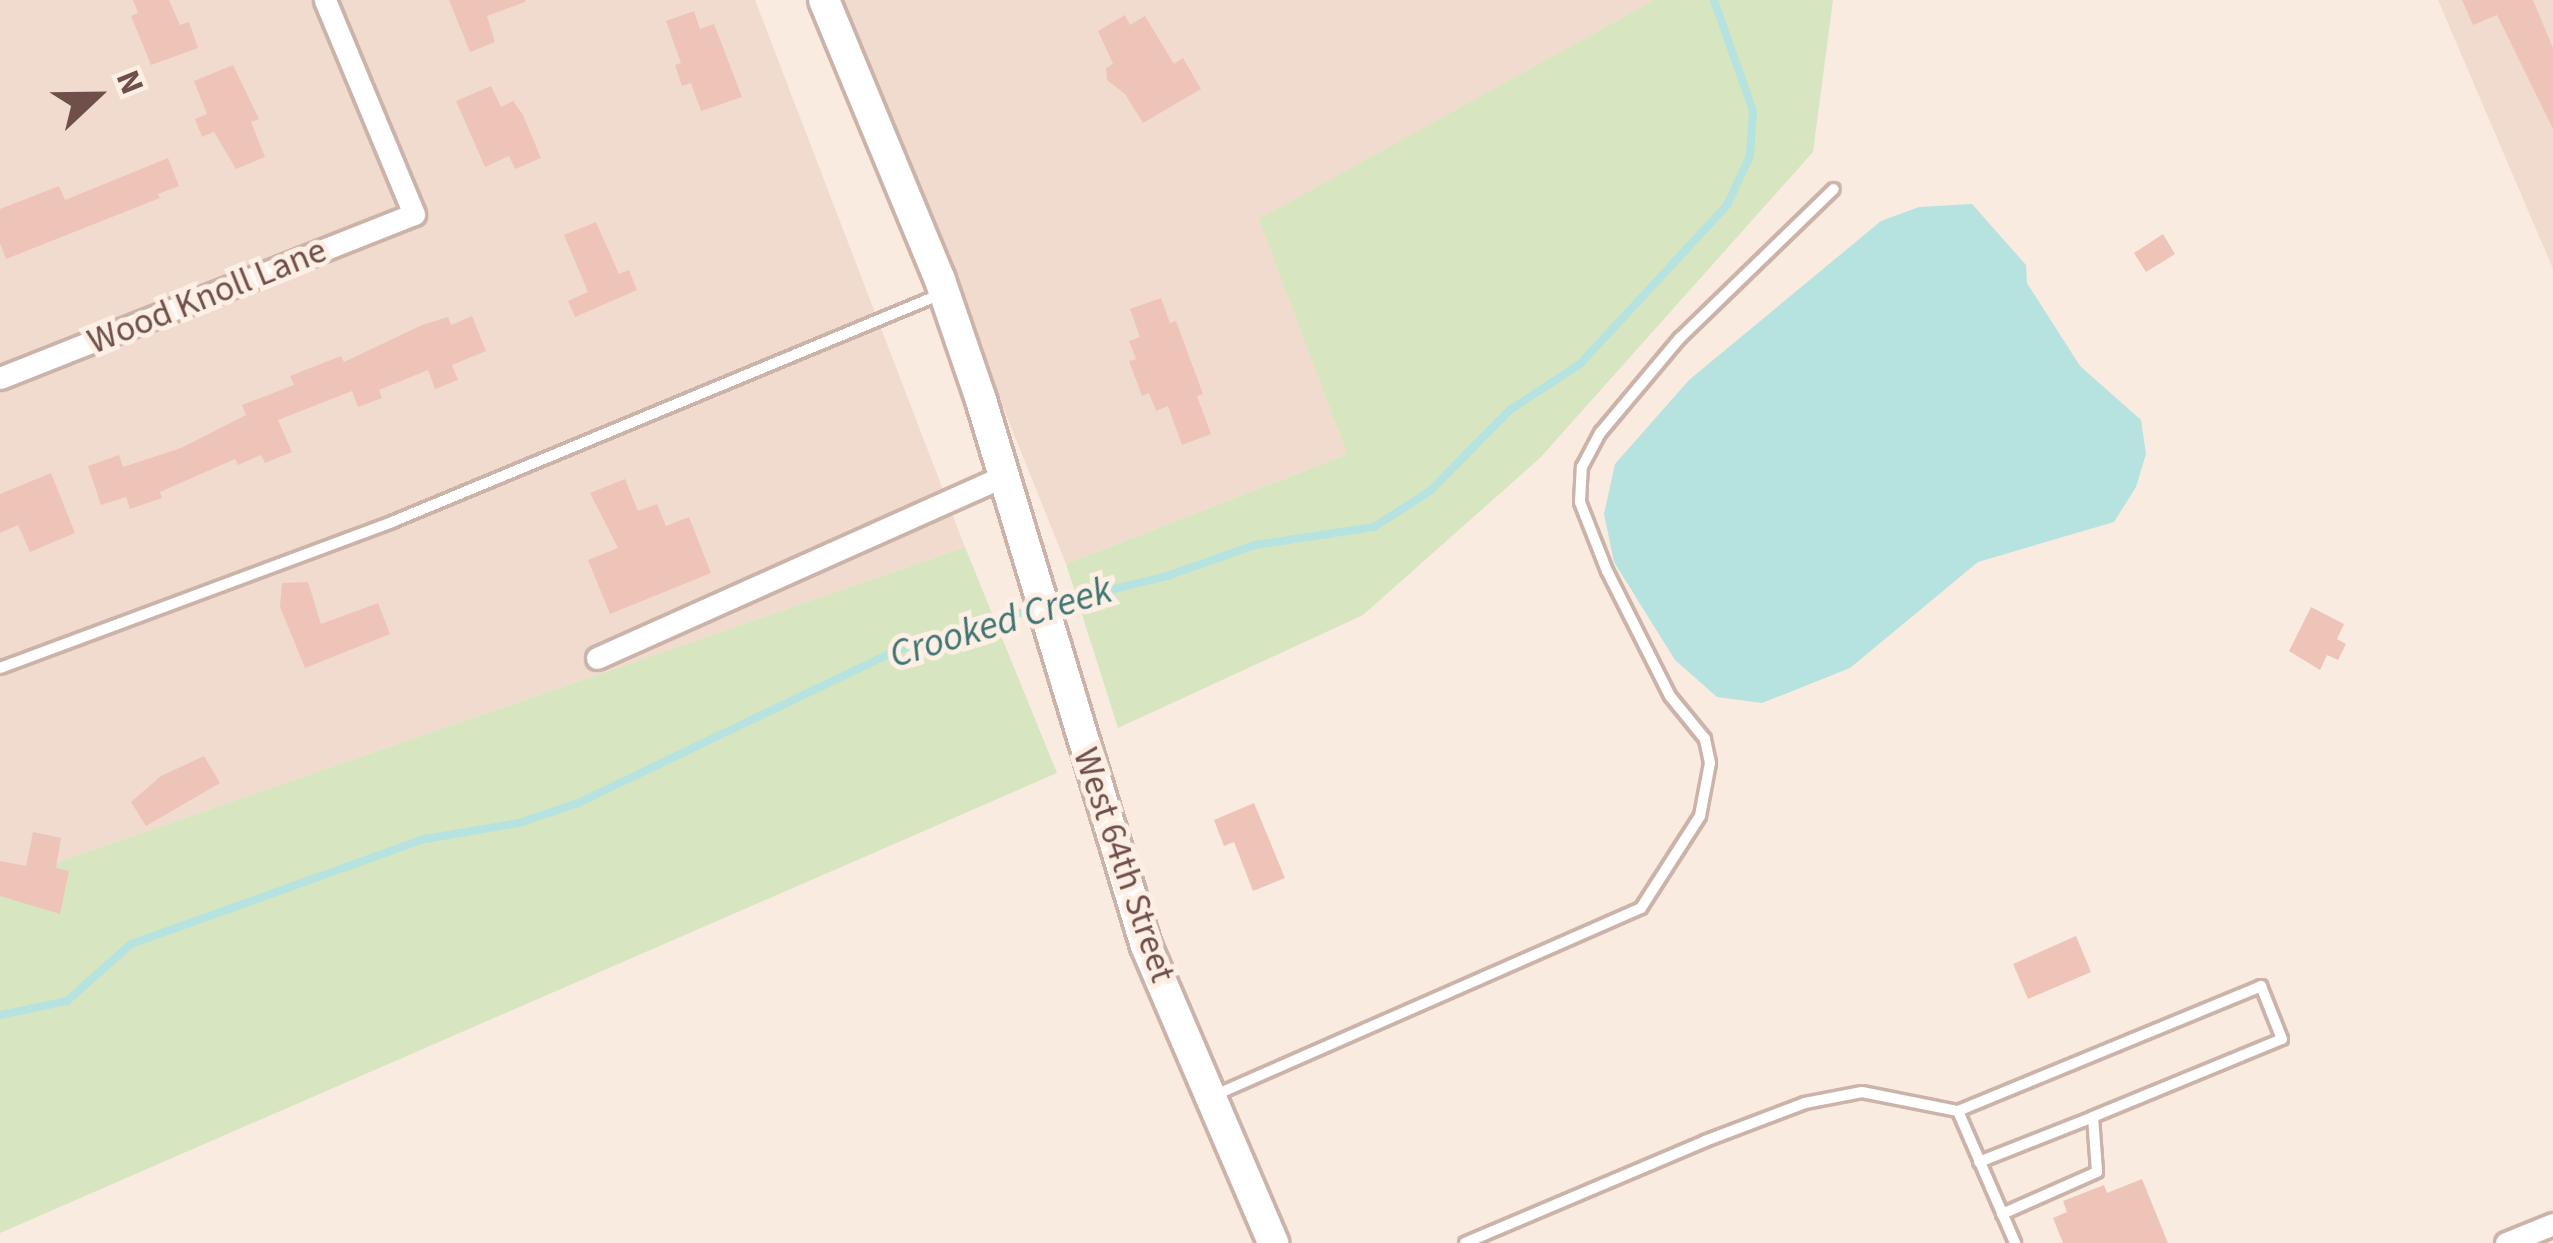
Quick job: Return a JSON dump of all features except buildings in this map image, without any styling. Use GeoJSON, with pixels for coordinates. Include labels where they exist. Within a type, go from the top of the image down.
{"type":"FeatureCollection","features":[{"type":"Feature","properties":{"kind":"street","name":"Wood Knoll Lane"},"geometry":{"type":"LineString","coordinates":[[0,378],[414,214],[325,0]]}},
{"type":"Feature","properties":{"kind":"street","name":"West 64th Street"},"geometry":{"type":"LineString","coordinates":[[824,0],[944,293],[1146,946],[1273,1243]]}},
{"type":"Feature","properties":{"kind":"street"},"geometry":{"type":"LineString","coordinates":[[596,658],[1004,476]]}},
{"type":"Feature","properties":{"kind":"street"},"geometry":{"type":"LineString","coordinates":[[2506,1243],[2547,1232]]}},
{"type":"Feature","properties":{"kind":"lane"},"geometry":{"type":"LineString","coordinates":[[1210,1097],[1641,908],[1700,816],[1710,763],[1705,739],[1670,696],[1607,571],[1580,502],[1582,466],[1601,432],[1680,338],[1834,189]]}},
{"type":"Feature","properties":{"kind":"lane"},"geometry":{"type":"LineString","coordinates":[[0,668],[392,522],[944,293]]}},
{"type":"Feature","properties":{"kind":"lane"},"geometry":{"type":"LineString","coordinates":[[1465,1243],[1805,1103],[1862,1092],[1958,1111],[2261,986],[2282,1039],[1979,1162]]}},
{"type":"Feature","properties":{"kind":"lane"},"geometry":{"type":"LineString","coordinates":[[1958,1111],[2015,1243]]}},
{"type":"Feature","properties":{"kind":"lane"},"geometry":{"type":"LineString","coordinates":[[2002,1214],[2097,1172],[2093,1117]]}},
{"type":"Feature","properties":{"kind":"shaded area"},"geometry":{"type":"Polygon","coordinates":[[[0,0],[755,0],[965,547],[0,882],[0,0]]]}},
{"type":"Feature","properties":{"kind":"shaded area"},"geometry":{"type":"Polygon","coordinates":[[[840,0],[1654,0],[1260,219],[1347,454],[1066,564],[840,0]]]}},
{"type":"Feature","properties":{"kind":"shaded area"},"geometry":{"type":"Polygon","coordinates":[[[2438,0],[2553,0],[2553,269],[2438,0]]]}},
{"type":"Feature","properties":{"kind":"green space"},"geometry":{"type":"Polygon","coordinates":[[[1654,0],[1833,0],[1813,152],[1540,458],[1363,615],[1118,728],[1066,564],[1347,454],[1259,219],[1654,0]]]}},
{"type":"Feature","properties":{"kind":"green space"},"geometry":{"type":"Polygon","coordinates":[[[965,547],[1057,773],[0,1233],[0,882],[965,547]]]}},
{"type":"Feature","properties":{"kind":"water"},"geometry":{"type":"Polygon","coordinates":[[[1972,204],[2026,265],[2027,283],[2080,366],[2141,420],[2146,454],[2136,487],[2114,522],[1978,562],[1850,668],[1762,703],[1717,697],[1675,660],[1614,562],[1604,514],[1615,464],[1689,380],[1881,221],[1919,207],[1972,204]]]}},
{"type":"Feature","properties":{"kind":"waterway","name":"Crooked Creek"},"geometry":{"type":"LineString","coordinates":[[1052,604],[1167,576],[1255,545],[1374,527],[1430,491],[1510,410],[1580,364],[1727,205],[1750,156],[1753,111],[1714,0]]}},
{"type":"Feature","properties":{"kind":"waterway","name":"Crooked Creek"},"geometry":{"type":"LineString","coordinates":[[0,1015],[67,1001],[131,944],[425,839],[519,823],[578,803],[898,650],[1037,608]]}}]}
